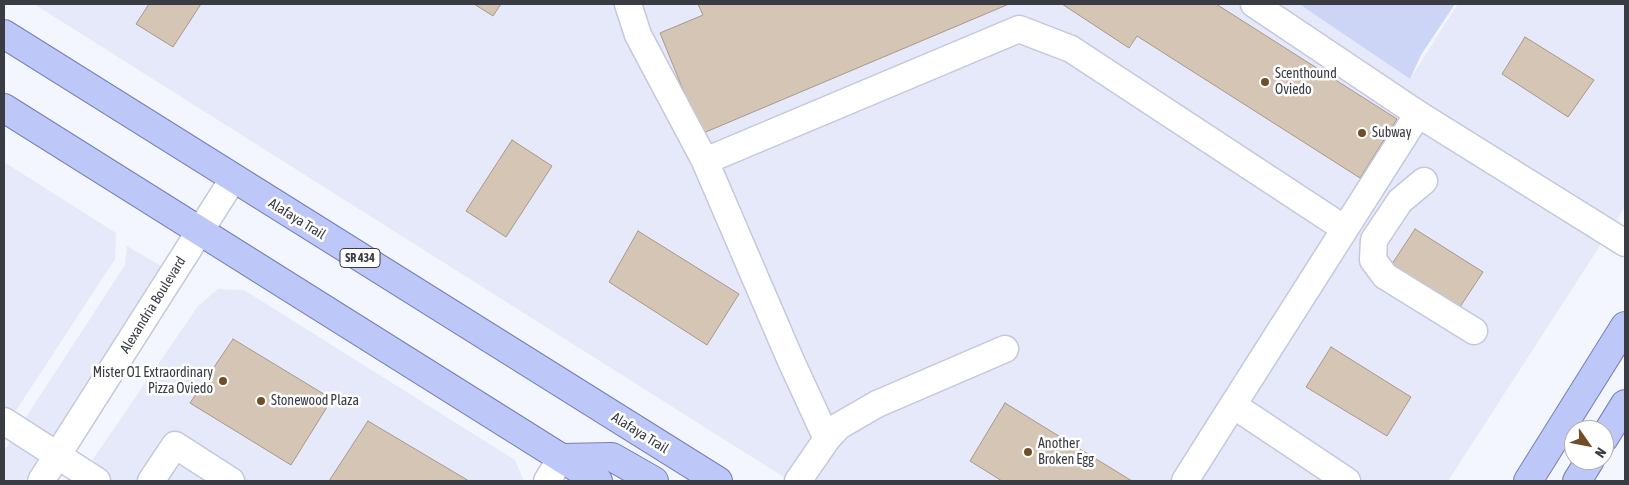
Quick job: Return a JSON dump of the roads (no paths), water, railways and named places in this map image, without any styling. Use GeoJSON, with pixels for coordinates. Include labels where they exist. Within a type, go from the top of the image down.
{"type":"FeatureCollection","features":[{"type":"Feature","properties":{"kind":"main road","name":"Alafaya Trail"},"geometry":{"type":"LineString","coordinates":[[4,34],[718,481]]}},
{"type":"Feature","properties":{"kind":"main road"},"geometry":{"type":"LineString","coordinates":[[4,108],[598,481]]}},
{"type":"Feature","properties":{"kind":"main road"},"geometry":{"type":"LineString","coordinates":[[1528,481],[1625,326]]}},
{"type":"Feature","properties":{"kind":"main road"},"geometry":{"type":"LineString","coordinates":[[1614,422],[1625,404]]}},
{"type":"Feature","properties":{"kind":"main road"},"geometry":{"type":"LineString","coordinates":[[561,458],[612,456],[654,481]]}},
{"type":"Feature","properties":{"kind":"main road"},"geometry":{"type":"LineString","coordinates":[[1577,481],[1584,470]]}},
{"type":"Feature","properties":{"kind":"street"},"geometry":{"type":"LineString","coordinates":[[628,4],[638,35],[705,161],[790,361],[827,439]]}},
{"type":"Feature","properties":{"kind":"street"},"geometry":{"type":"LineString","coordinates":[[1254,4],[1418,114],[1625,243]]}},
{"type":"Feature","properties":{"kind":"street"},"geometry":{"type":"LineString","coordinates":[[705,161],[1019,29],[1070,50],[1345,229]]}},
{"type":"Feature","properties":{"kind":"street"},"geometry":{"type":"LineString","coordinates":[[1185,481],[1418,114]]}},
{"type":"Feature","properties":{"kind":"street","name":"Alexandria Boulevard"},"geometry":{"type":"LineString","coordinates":[[41,481],[233,179]]}},
{"type":"Feature","properties":{"kind":"street"},"geometry":{"type":"LineString","coordinates":[[1424,181],[1400,201],[1374,240],[1374,260],[1385,276],[1474,331]]}},
{"type":"Feature","properties":{"kind":"street"},"geometry":{"type":"LineString","coordinates":[[798,481],[827,439],[839,426],[877,404],[1005,349]]}},
{"type":"Feature","properties":{"kind":"street"},"geometry":{"type":"LineString","coordinates":[[1233,405],[1347,481]]}},
{"type":"Feature","properties":{"kind":"street"},"geometry":{"type":"LineString","coordinates":[[4,421],[97,481]]}},
{"type":"Feature","properties":{"kind":"street"},"geometry":{"type":"LineString","coordinates":[[152,481],[175,445],[231,481]]}},
{"type":"Feature","properties":{"kind":"street"},"geometry":{"type":"LineString","coordinates":[[547,481],[561,458]]}},
{"type":"Feature","properties":{"kind":"place","name":"Scenthound Oviedo"},"geometry":{"type":"Point","coordinates":[1265,82]}},
{"type":"Feature","properties":{"kind":"place","name":"Subway"},"geometry":{"type":"Point","coordinates":[1362,133]}},
{"type":"Feature","properties":{"kind":"place","name":"Mister O1 Extraordinary Pizza Oviedo"},"geometry":{"type":"Point","coordinates":[223,381]}},
{"type":"Feature","properties":{"kind":"place","name":"Stonewood Plaza"},"geometry":{"type":"Point","coordinates":[261,401]}},
{"type":"Feature","properties":{"kind":"place","name":"Another Broken Egg"},"geometry":{"type":"Point","coordinates":[1028,452]}}]}
